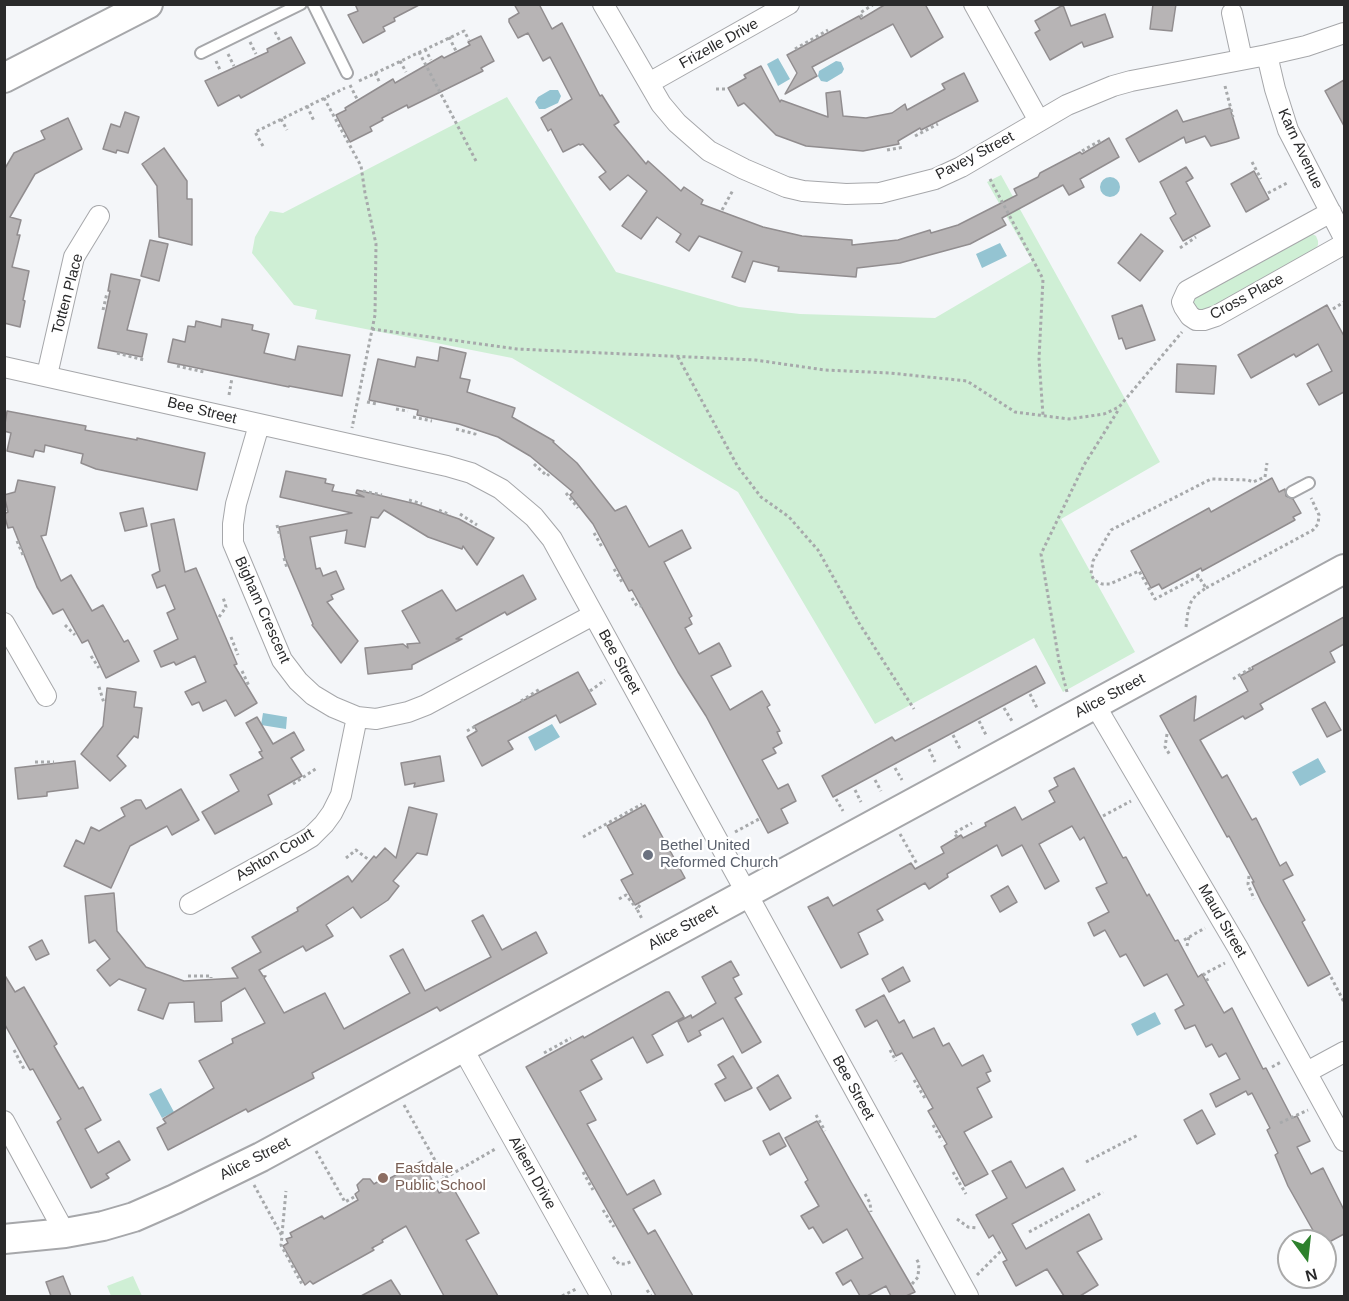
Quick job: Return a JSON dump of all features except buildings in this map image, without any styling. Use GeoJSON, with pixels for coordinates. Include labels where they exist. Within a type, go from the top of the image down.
{"type":"FeatureCollection","features":[{"type":"Feature","properties":{"kind":"street"},"geometry":{"type":"LineString","coordinates":[[7,72],[148,4]]}},
{"type":"Feature","properties":{"kind":"street","name":"Pavey Street"},"geometry":{"type":"LineString","coordinates":[[603,4],[661,104],[677,123],[709,151],[772,183],[803,191],[859,194],[880,193],[934,179],[1097,92],[1131,81],[1306,46],[1344,33]]}},
{"type":"Feature","properties":{"kind":"street","name":"Frizelle Drive"},"geometry":{"type":"LineString","coordinates":[[648,83],[789,4]]}},
{"type":"Feature","properties":{"kind":"street"},"geometry":{"type":"LineString","coordinates":[[974,4],[1039,121]]}},
{"type":"Feature","properties":{"kind":"street"},"geometry":{"type":"LineString","coordinates":[[1232,12],[1242,59]]}},
{"type":"Feature","properties":{"kind":"street","name":"Karn Avenue"},"geometry":{"type":"LineString","coordinates":[[1267,55],[1284,120],[1344,238]]}},
{"type":"Feature","properties":{"kind":"street","name":"Cross Place"},"geometry":{"type":"LineString","coordinates":[[1331,213],[1187,291],[1182,302],[1184,307],[1196,320],[1204,320],[1344,244]]}},
{"type":"Feature","properties":{"kind":"street","name":"Totten Place"},"geometry":{"type":"LineString","coordinates":[[47,375],[74,257],[99,216]]}},
{"type":"Feature","properties":{"kind":"street","name":"Bee Street"},"geometry":{"type":"LineString","coordinates":[[4,367],[468,472],[518,502],[544,528],[965,1291]]}},
{"type":"Feature","properties":{"kind":"street","name":"Bigham Crescent"},"geometry":{"type":"LineString","coordinates":[[259,425],[236,504],[233,524],[235,549],[270,632],[289,670],[313,695],[336,709],[357,717],[376,719],[408,712],[426,705],[593,615]]}},
{"type":"Feature","properties":{"kind":"street","name":"Alice Street"},"geometry":{"type":"LineString","coordinates":[[4,1239],[65,1233],[117,1222],[164,1204],[261,1157],[1344,569]]}},
{"type":"Feature","properties":{"kind":"street"},"geometry":{"type":"LineString","coordinates":[[4,623],[46,696]]}},
{"type":"Feature","properties":{"kind":"street","name":"Maud Street"},"geometry":{"type":"LineString","coordinates":[[1095,705],[1238,948],[1344,1141]]}},
{"type":"Feature","properties":{"kind":"street","name":"Ashton Court"},"geometry":{"type":"LineString","coordinates":[[190,904],[301,843],[324,824],[341,795],[357,717]]}},
{"type":"Feature","properties":{"kind":"street","name":"Aileen Drive"},"geometry":{"type":"LineString","coordinates":[[463,1049],[601,1296]]}},
{"type":"Feature","properties":{"kind":"street"},"geometry":{"type":"LineString","coordinates":[[1307,1072],[1344,1052]]}},
{"type":"Feature","properties":{"kind":"street"},"geometry":{"type":"LineString","coordinates":[[4,1121],[65,1233]]}},
{"type":"Feature","properties":{"kind":"lane"},"geometry":{"type":"LineString","coordinates":[[201,53],[301,4]]}},
{"type":"Feature","properties":{"kind":"lane"},"geometry":{"type":"LineString","coordinates":[[313,4],[347,73]]}},
{"type":"Feature","properties":{"kind":"lane"},"geometry":{"type":"LineString","coordinates":[[1292,492],[1307,485]]}},
{"type":"Feature","properties":{"kind":"path"},"geometry":{"type":"LineString","coordinates":[[862,17],[860,13],[874,4]]}},
{"type":"Feature","properties":{"kind":"path"},"geometry":{"type":"LineString","coordinates":[[795,49],[828,30]]}},
{"type":"Feature","properties":{"kind":"path"},"geometry":{"type":"LineString","coordinates":[[464,31],[469,40]]}},
{"type":"Feature","properties":{"kind":"path"},"geometry":{"type":"LineString","coordinates":[[449,38],[456,51]]}},
{"type":"Feature","properties":{"kind":"path"},"geometry":{"type":"LineString","coordinates":[[425,49],[431,60]]}},
{"type":"Feature","properties":{"kind":"path"},"geometry":{"type":"LineString","coordinates":[[419,52],[476,161]]}},
{"type":"Feature","properties":{"kind":"path"},"geometry":{"type":"LineString","coordinates":[[400,61],[406,72]]}},
{"type":"Feature","properties":{"kind":"path"},"geometry":{"type":"LineString","coordinates":[[375,73],[380,83]]}},
{"type":"Feature","properties":{"kind":"path"},"geometry":{"type":"LineString","coordinates":[[350,85],[357,99]]}},
{"type":"Feature","properties":{"kind":"path"},"geometry":{"type":"LineString","coordinates":[[1225,86],[1233,117]]}},
{"type":"Feature","properties":{"kind":"path"},"geometry":{"type":"LineString","coordinates":[[716,89],[727,89]]}},
{"type":"Feature","properties":{"kind":"path"},"geometry":{"type":"LineString","coordinates":[[324,98],[361,166],[376,244],[377,262],[372,329],[348,445]]}},
{"type":"Feature","properties":{"kind":"path"},"geometry":{"type":"LineString","coordinates":[[307,106],[314,121]]}},
{"type":"Feature","properties":{"kind":"path"},"geometry":{"type":"LineString","coordinates":[[281,119],[287,130]]}},
{"type":"Feature","properties":{"kind":"path"},"geometry":{"type":"LineString","coordinates":[[915,136],[938,124]]}},
{"type":"Feature","properties":{"kind":"path"},"geometry":{"type":"LineString","coordinates":[[1082,151],[1101,140]]}},
{"type":"Feature","properties":{"kind":"path"},"geometry":{"type":"LineString","coordinates":[[887,150],[904,147]]}},
{"type":"Feature","properties":{"kind":"path"},"geometry":{"type":"LineString","coordinates":[[1252,162],[1261,179]]}},
{"type":"Feature","properties":{"kind":"path"},"geometry":{"type":"LineString","coordinates":[[990,179],[1043,279],[1039,359],[1043,416]]}},
{"type":"Feature","properties":{"kind":"path"},"geometry":{"type":"LineString","coordinates":[[1269,193],[1289,182]]}},
{"type":"Feature","properties":{"kind":"path"},"geometry":{"type":"LineString","coordinates":[[722,210],[733,190]]}},
{"type":"Feature","properties":{"kind":"path"},"geometry":{"type":"LineString","coordinates":[[1180,248],[1196,237]]}},
{"type":"Feature","properties":{"kind":"path"},"geometry":{"type":"LineString","coordinates":[[103,310],[107,292]]}},
{"type":"Feature","properties":{"kind":"path"},"geometry":{"type":"LineString","coordinates":[[1333,309],[1344,302]]}},
{"type":"Feature","properties":{"kind":"path"},"geometry":{"type":"LineString","coordinates":[[372,329],[517,349],[755,360],[825,370],[890,373],[967,381],[1015,412],[1069,420],[1104,414],[1119,407]]}},
{"type":"Feature","properties":{"kind":"path"},"geometry":{"type":"LineString","coordinates":[[1067,692],[1059,661],[1041,554],[1084,465],[1119,407],[1182,332]]}},
{"type":"Feature","properties":{"kind":"path"},"geometry":{"type":"LineString","coordinates":[[117,353],[144,360]]}},
{"type":"Feature","properties":{"kind":"path"},"geometry":{"type":"LineString","coordinates":[[678,357],[738,467],[761,497],[789,517],[818,550],[859,623],[914,709]]}},
{"type":"Feature","properties":{"kind":"path"},"geometry":{"type":"LineString","coordinates":[[177,366],[204,372]]}},
{"type":"Feature","properties":{"kind":"path"},"geometry":{"type":"LineString","coordinates":[[229,395],[232,378]]}},
{"type":"Feature","properties":{"kind":"path"},"geometry":{"type":"LineString","coordinates":[[367,402],[376,404]]}},
{"type":"Feature","properties":{"kind":"path"},"geometry":{"type":"LineString","coordinates":[[396,409],[408,411]]}},
{"type":"Feature","properties":{"kind":"path"},"geometry":{"type":"LineString","coordinates":[[413,417],[432,421]]}},
{"type":"Feature","properties":{"kind":"path"},"geometry":{"type":"LineString","coordinates":[[456,429],[475,434],[475,432]]}},
{"type":"Feature","properties":{"kind":"path"},"geometry":{"type":"LineString","coordinates":[[1206,588],[1198,575],[1155,599],[1139,571],[1110,584],[1102,584],[1094,580],[1091,574],[1093,561],[1111,530],[1211,479],[1253,482],[1265,477],[1267,463]]}},
{"type":"Feature","properties":{"kind":"path"},"geometry":{"type":"LineString","coordinates":[[534,464],[548,476],[549,474]]}},
{"type":"Feature","properties":{"kind":"path"},"geometry":{"type":"LineString","coordinates":[[1186,627],[1191,602],[1206,588],[1313,530],[1318,524],[1318,515],[1307,485]]}},
{"type":"Feature","properties":{"kind":"path"},"geometry":{"type":"LineString","coordinates":[[363,491],[382,495]]}},
{"type":"Feature","properties":{"kind":"path"},"geometry":{"type":"LineString","coordinates":[[566,494],[578,508]]}},
{"type":"Feature","properties":{"kind":"path"},"geometry":{"type":"LineString","coordinates":[[409,500],[422,504]]}},
{"type":"Feature","properties":{"kind":"path"},"geometry":{"type":"LineString","coordinates":[[4,504],[6,511]]}},
{"type":"Feature","properties":{"kind":"path"},"geometry":{"type":"LineString","coordinates":[[439,510],[450,515]]}},
{"type":"Feature","properties":{"kind":"path"},"geometry":{"type":"LineString","coordinates":[[460,514],[477,525]]}},
{"type":"Feature","properties":{"kind":"path"},"geometry":{"type":"LineString","coordinates":[[277,525],[280,537]]}},
{"type":"Feature","properties":{"kind":"path"},"geometry":{"type":"LineString","coordinates":[[594,533],[602,547]]}},
{"type":"Feature","properties":{"kind":"path"},"geometry":{"type":"LineString","coordinates":[[16,541],[23,555]]}},
{"type":"Feature","properties":{"kind":"path"},"geometry":{"type":"LineString","coordinates":[[284,558],[287,568]]}},
{"type":"Feature","properties":{"kind":"path"},"geometry":{"type":"LineString","coordinates":[[614,569],[622,582]]}},
{"type":"Feature","properties":{"kind":"path"},"geometry":{"type":"LineString","coordinates":[[219,617],[226,607],[223,597]]}},
{"type":"Feature","properties":{"kind":"path"},"geometry":{"type":"LineString","coordinates":[[632,598],[637,606],[642,606]]}},
{"type":"Feature","properties":{"kind":"path"},"geometry":{"type":"LineString","coordinates":[[65,625],[75,635]]}},
{"type":"Feature","properties":{"kind":"path"},"geometry":{"type":"LineString","coordinates":[[231,637],[238,655]]}},
{"type":"Feature","properties":{"kind":"path"},"geometry":{"type":"LineString","coordinates":[[91,656],[99,668]]}},
{"type":"Feature","properties":{"kind":"path"},"geometry":{"type":"LineString","coordinates":[[1233,679],[1251,668]]}},
{"type":"Feature","properties":{"kind":"path"},"geometry":{"type":"LineString","coordinates":[[242,671],[249,686]]}},
{"type":"Feature","properties":{"kind":"path"},"geometry":{"type":"LineString","coordinates":[[590,691],[605,680]]}},
{"type":"Feature","properties":{"kind":"path"},"geometry":{"type":"LineString","coordinates":[[99,687],[104,703]]}},
{"type":"Feature","properties":{"kind":"path"},"geometry":{"type":"LineString","coordinates":[[521,701],[540,689]]}},
{"type":"Feature","properties":{"kind":"path"},"geometry":{"type":"LineString","coordinates":[[1030,694],[1037,708]]}},
{"type":"Feature","properties":{"kind":"path"},"geometry":{"type":"LineString","coordinates":[[1004,708],[1012,721]]}},
{"type":"Feature","properties":{"kind":"path"},"geometry":{"type":"LineString","coordinates":[[979,721],[986,735]]}},
{"type":"Feature","properties":{"kind":"path"},"geometry":{"type":"LineString","coordinates":[[467,731],[474,727],[476,731]]}},
{"type":"Feature","properties":{"kind":"path"},"geometry":{"type":"LineString","coordinates":[[1167,734],[1165,747],[1170,755]]}},
{"type":"Feature","properties":{"kind":"path"},"geometry":{"type":"LineString","coordinates":[[953,735],[960,749]]}},
{"type":"Feature","properties":{"kind":"path"},"geometry":{"type":"LineString","coordinates":[[928,749],[935,762]]}},
{"type":"Feature","properties":{"kind":"path"},"geometry":{"type":"LineString","coordinates":[[35,762],[54,762]]}},
{"type":"Feature","properties":{"kind":"path"},"geometry":{"type":"LineString","coordinates":[[293,784],[317,768]]}},
{"type":"Feature","properties":{"kind":"path"},"geometry":{"type":"LineString","coordinates":[[896,768],[902,780]]}},
{"type":"Feature","properties":{"kind":"path"},"geometry":{"type":"LineString","coordinates":[[875,780],[881,791]]}},
{"type":"Feature","properties":{"kind":"path"},"geometry":{"type":"LineString","coordinates":[[855,790],[861,801]]}},
{"type":"Feature","properties":{"kind":"path"},"geometry":{"type":"LineString","coordinates":[[836,799],[843,811]]}},
{"type":"Feature","properties":{"kind":"path"},"geometry":{"type":"LineString","coordinates":[[1103,816],[1134,799]]}},
{"type":"Feature","properties":{"kind":"path"},"geometry":{"type":"LineString","coordinates":[[583,837],[642,804]]}},
{"type":"Feature","properties":{"kind":"path"},"geometry":{"type":"LineString","coordinates":[[718,841],[759,819]]}},
{"type":"Feature","properties":{"kind":"path"},"geometry":{"type":"LineString","coordinates":[[957,837],[954,832],[972,823]]}},
{"type":"Feature","properties":{"kind":"path"},"geometry":{"type":"LineString","coordinates":[[897,828],[916,864]]}},
{"type":"Feature","properties":{"kind":"path"},"geometry":{"type":"LineString","coordinates":[[346,858],[356,850],[369,861]]}},
{"type":"Feature","properties":{"kind":"path"},"geometry":{"type":"LineString","coordinates":[[1249,876],[1248,884],[1254,899]]}},
{"type":"Feature","properties":{"kind":"path"},"geometry":{"type":"LineString","coordinates":[[619,899],[626,895],[642,919]]}},
{"type":"Feature","properties":{"kind":"path"},"geometry":{"type":"LineString","coordinates":[[637,909],[640,905]]}},
{"type":"Feature","properties":{"kind":"path"},"geometry":{"type":"LineString","coordinates":[[1184,940],[1205,928]]}},
{"type":"Feature","properties":{"kind":"path"},"geometry":{"type":"LineString","coordinates":[[1187,946],[1189,938]]}},
{"type":"Feature","properties":{"kind":"path"},"geometry":{"type":"LineString","coordinates":[[1208,981],[1204,975],[1225,963]]}},
{"type":"Feature","properties":{"kind":"path"},"geometry":{"type":"LineString","coordinates":[[189,976],[211,976],[211,978]]}},
{"type":"Feature","properties":{"kind":"path"},"geometry":{"type":"LineString","coordinates":[[1331,978],[1344,1002]]}},
{"type":"Feature","properties":{"kind":"path"},"geometry":{"type":"LineString","coordinates":[[544,1053],[571,1038]]}},
{"type":"Feature","properties":{"kind":"path"},"geometry":{"type":"LineString","coordinates":[[14,1050],[24,1069]]}},
{"type":"Feature","properties":{"kind":"path"},"geometry":{"type":"LineString","coordinates":[[890,1050],[896,1061]]}},
{"type":"Feature","properties":{"kind":"path"},"geometry":{"type":"LineString","coordinates":[[914,1080],[926,1100]]}},
{"type":"Feature","properties":{"kind":"path"},"geometry":{"type":"LineString","coordinates":[[399,1095],[445,1178]]}},
{"type":"Feature","properties":{"kind":"path"},"geometry":{"type":"LineString","coordinates":[[1280,1123],[1312,1108]]}},
{"type":"Feature","properties":{"kind":"path"},"geometry":{"type":"LineString","coordinates":[[816,1115],[825,1131]]}},
{"type":"Feature","properties":{"kind":"path"},"geometry":{"type":"LineString","coordinates":[[933,1125],[942,1141]]}},
{"type":"Feature","properties":{"kind":"path"},"geometry":{"type":"LineString","coordinates":[[1086,1162],[1138,1135]]}},
{"type":"Feature","properties":{"kind":"path"},"geometry":{"type":"LineString","coordinates":[[311,1142],[345,1202],[354,1197]]}},
{"type":"Feature","properties":{"kind":"path"},"geometry":{"type":"LineString","coordinates":[[436,1183],[501,1146]]}},
{"type":"Feature","properties":{"kind":"path"},"geometry":{"type":"LineString","coordinates":[[583,1172],[593,1190]]}},
{"type":"Feature","properties":{"kind":"path"},"geometry":{"type":"LineString","coordinates":[[953,1172],[966,1194]]}},
{"type":"Feature","properties":{"kind":"path"},"geometry":{"type":"LineString","coordinates":[[248,1176],[282,1236]]}},
{"type":"Feature","properties":{"kind":"path"},"geometry":{"type":"LineString","coordinates":[[286,1191],[281,1245],[303,1287]]}},
{"type":"Feature","properties":{"kind":"path"},"geometry":{"type":"LineString","coordinates":[[1029,1232],[1103,1192]]}},
{"type":"Feature","properties":{"kind":"path"},"geometry":{"type":"LineString","coordinates":[[865,1194],[870,1203],[871,1212]]}},
{"type":"Feature","properties":{"kind":"path"},"geometry":{"type":"LineString","coordinates":[[603,1210],[614,1227]]}},
{"type":"Feature","properties":{"kind":"path"},"geometry":{"type":"LineString","coordinates":[[957,1219],[968,1227],[978,1228]]}},
{"type":"Feature","properties":{"kind":"path"},"geometry":{"type":"LineString","coordinates":[[965,1291],[1000,1251]]}},
{"type":"Feature","properties":{"kind":"path"},"geometry":{"type":"LineString","coordinates":[[613,1257],[619,1264],[633,1261]]}},
{"type":"Feature","properties":{"kind":"path"},"geometry":{"type":"LineString","coordinates":[[912,1284],[918,1277],[919,1264],[916,1258]]}},
{"type":"Feature","properties":{"kind":"path"},"geometry":{"type":"LineString","coordinates":[[562,1296],[580,1286]]}},
{"type":"Feature","properties":{"kind":"path"},"geometry":{"type":"LineString","coordinates":[[647,1290],[651,1296]]}},
{"type":"Feature","properties":{"kind":"green space"},"geometry":{"type":"Polygon","coordinates":[[[507,97],[616,272],[739,307],[800,314],[935,318],[1032,261],[987,182],[1001,175],[1160,462],[1061,519],[1135,652],[1063,692],[1034,638],[875,724],[738,492],[512,358],[315,319],[317,310],[294,305],[252,253],[255,237],[270,211],[283,213],[507,97]]]}},
{"type":"Feature","properties":{"kind":"green space"},"geometry":{"type":"Polygon","coordinates":[[[1309,232],[1316,236],[1318,241],[1313,252],[1208,309],[1201,311],[1194,306],[1193,297],[1309,232]]]}},
{"type":"Feature","properties":{"kind":"green space"},"geometry":{"type":"Polygon","coordinates":[[[133,1276],[142,1296],[111,1296],[107,1286],[133,1276]]]}},
{"type":"Feature","properties":{"kind":"water"},"geometry":{"type":"Polygon","coordinates":[[[778,58],[790,79],[778,86],[767,64],[778,58]]]}},
{"type":"Feature","properties":{"kind":"water"},"geometry":{"type":"Polygon","coordinates":[[[836,61],[841,62],[844,69],[842,73],[827,82],[821,81],[818,76],[819,71],[836,61]]]}},
{"type":"Feature","properties":{"kind":"water"},"geometry":{"type":"Polygon","coordinates":[[[550,90],[558,90],[561,96],[558,103],[545,109],[539,109],[535,102],[538,97],[550,90]]]}},
{"type":"Feature","properties":{"kind":"water"},"geometry":{"type":"Polygon","coordinates":[[[1110,177],[1117,180],[1120,187],[1117,194],[1110,197],[1103,194],[1100,187],[1103,180],[1110,177]]]}},
{"type":"Feature","properties":{"kind":"water"},"geometry":{"type":"Polygon","coordinates":[[[1000,243],[1007,256],[982,268],[976,254],[1000,243]]]}},
{"type":"Feature","properties":{"kind":"water"},"geometry":{"type":"Polygon","coordinates":[[[263,713],[287,717],[286,729],[261,725],[263,713]]]}},
{"type":"Feature","properties":{"kind":"water"},"geometry":{"type":"Polygon","coordinates":[[[552,724],[560,737],[535,751],[528,737],[552,724]]]}},
{"type":"Feature","properties":{"kind":"water"},"geometry":{"type":"Polygon","coordinates":[[[1318,758],[1326,772],[1300,786],[1292,772],[1318,758]]]}},
{"type":"Feature","properties":{"kind":"water"},"geometry":{"type":"Polygon","coordinates":[[[1155,1012],[1161,1024],[1137,1036],[1131,1024],[1155,1012]]]}},
{"type":"Feature","properties":{"kind":"water"},"geometry":{"type":"Polygon","coordinates":[[[161,1088],[174,1112],[162,1118],[149,1094],[161,1088]]]}},
{"type":"Feature","properties":{"kind":"place","name":"Bethel United Reformed Church"},"geometry":{"type":"Point","coordinates":[648,855]}},
{"type":"Feature","properties":{"kind":"place","name":"Eastdale Public School"},"geometry":{"type":"Point","coordinates":[383,1178]}}]}
